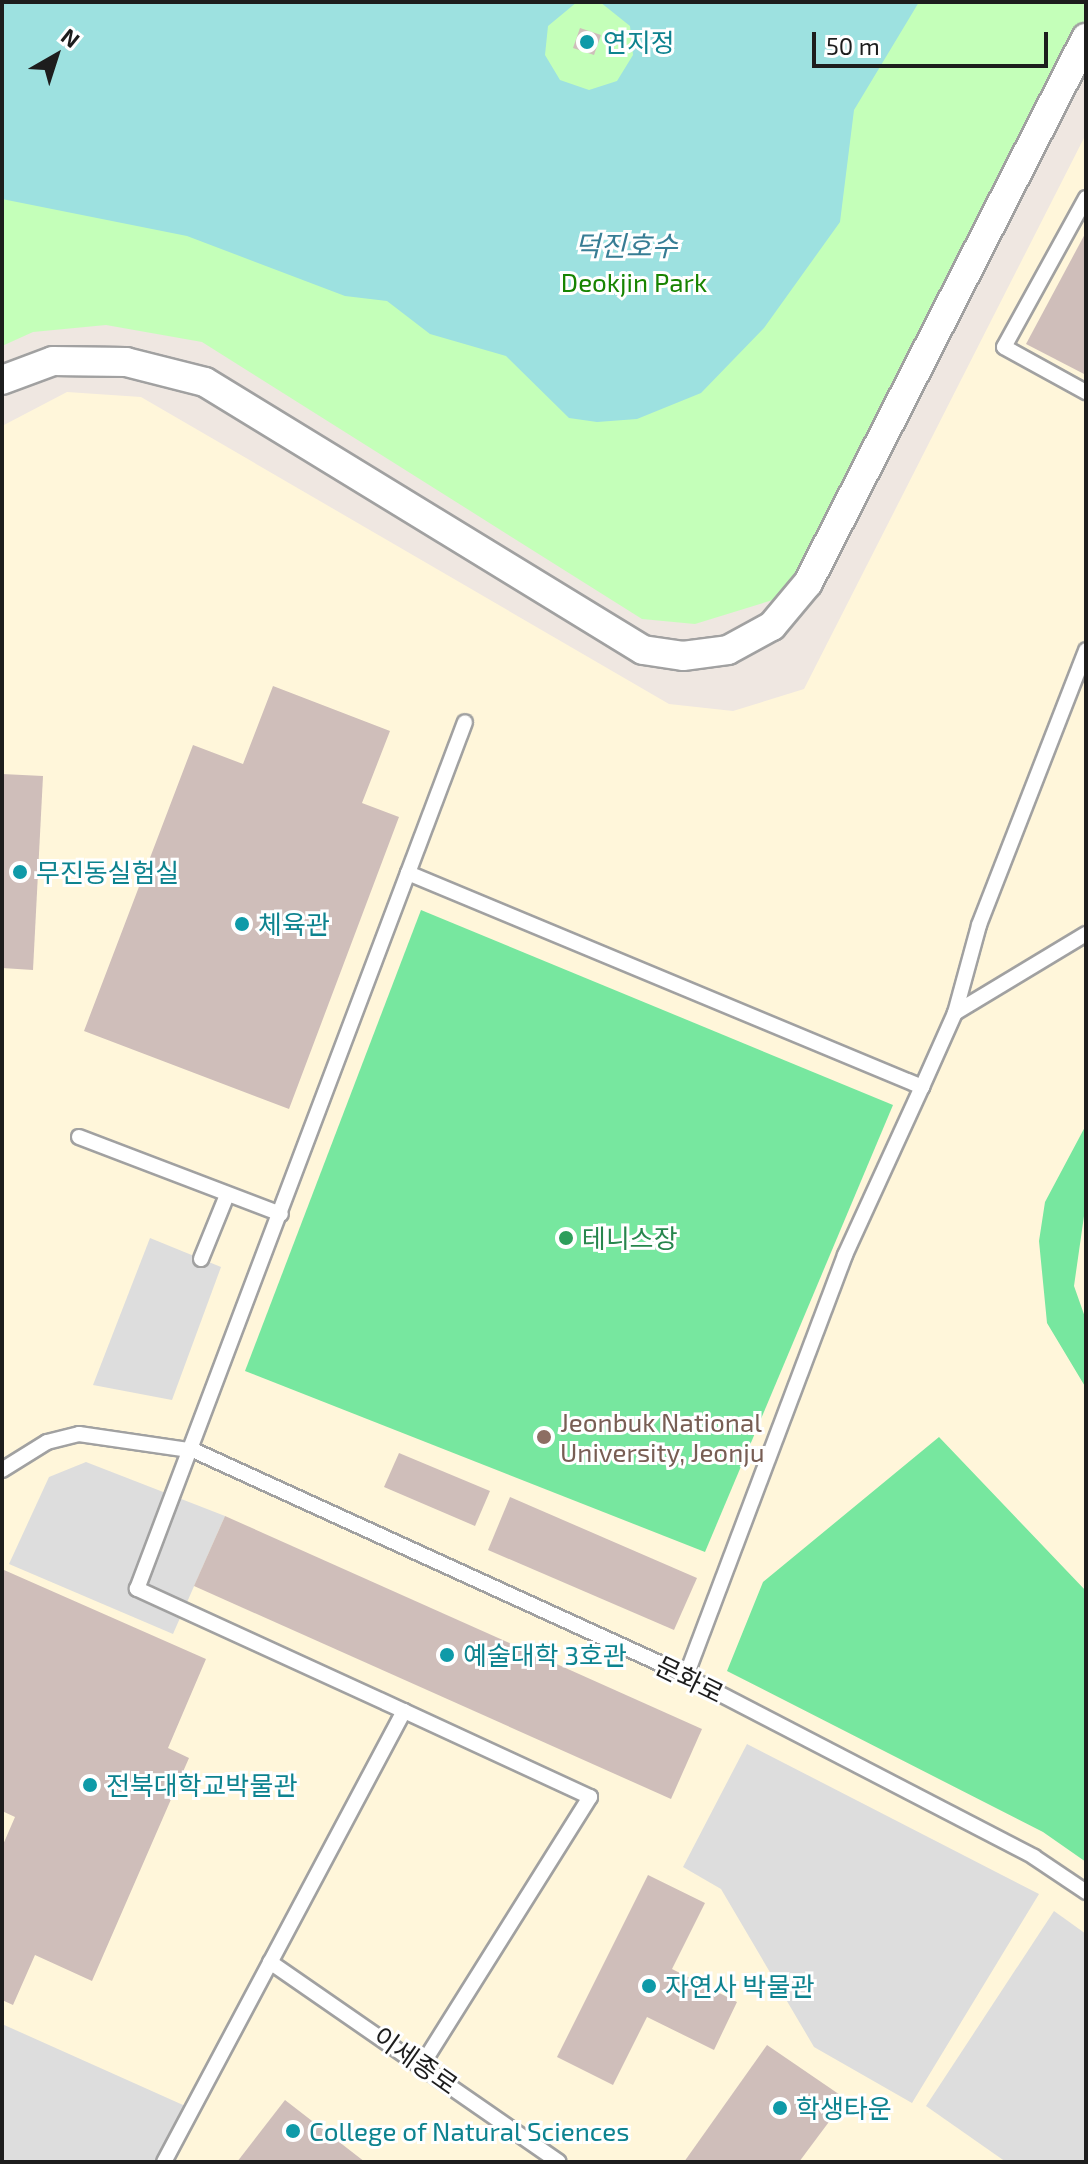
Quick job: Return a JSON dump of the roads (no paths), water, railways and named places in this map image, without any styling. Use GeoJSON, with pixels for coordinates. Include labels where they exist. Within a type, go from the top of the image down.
{"type":"FeatureCollection","features":[{"type":"Feature","properties":{"kind":"street"},"geometry":{"type":"LineString","coordinates":[[2,380],[53,361],[126,362],[205,382],[643,650],[683,656],[728,650],[772,626],[808,583],[1086,38]]}},
{"type":"Feature","properties":{"kind":"lane"},"geometry":{"type":"LineString","coordinates":[[1086,198],[1004,347],[1086,392]]}},
{"type":"Feature","properties":{"kind":"lane"},"geometry":{"type":"LineString","coordinates":[[686,1676],[845,1255],[955,1013],[979,925],[1086,650]]}},
{"type":"Feature","properties":{"kind":"lane"},"geometry":{"type":"LineString","coordinates":[[423,2063],[590,1797],[137,1589],[195,1451],[465,722]]}},
{"type":"Feature","properties":{"kind":"lane"},"geometry":{"type":"LineString","coordinates":[[408,873],[922,1087]]}},
{"type":"Feature","properties":{"kind":"lane"},"geometry":{"type":"LineString","coordinates":[[955,1013],[1086,934]]}},
{"type":"Feature","properties":{"kind":"lane"},"geometry":{"type":"LineString","coordinates":[[79,1137],[281,1214]]}},
{"type":"Feature","properties":{"kind":"lane"},"geometry":{"type":"LineString","coordinates":[[201,1259],[227,1195]]}},
{"type":"Feature","properties":{"kind":"lane","name":"문화로"},"geometry":{"type":"LineString","coordinates":[[2,1470],[47,1442],[79,1434],[195,1451],[686,1676],[1034,1857],[1086,1892]]}},
{"type":"Feature","properties":{"kind":"lane"},"geometry":{"type":"LineString","coordinates":[[164,2162],[404,1711]]}},
{"type":"Feature","properties":{"kind":"lane","name":"이세종로"},"geometry":{"type":"LineString","coordinates":[[270,1962],[423,2063],[559,2162]]}},
{"type":"Feature","properties":{"kind":"water","name":"덕진호수"},"geometry":{"type":"Polygon","coordinates":[[[2,2],[577,2],[548,26],[545,55],[560,80],[589,90],[617,81],[633,55],[630,26],[600,2],[919,2],[854,110],[840,222],[764,328],[701,393],[637,419],[597,422],[569,418],[506,356],[430,334],[387,301],[345,296],[187,236],[2,199],[2,2]]]}},
{"type":"Feature","properties":{"kind":"place","name":"연지정"},"geometry":{"type":"Point","coordinates":[587,42]}},
{"type":"Feature","properties":{"kind":"place","name":"무진동실험실"},"geometry":{"type":"Point","coordinates":[20,872]}},
{"type":"Feature","properties":{"kind":"place","name":"체육관"},"geometry":{"type":"Point","coordinates":[242,924]}},
{"type":"Feature","properties":{"kind":"place","name":"테니스장"},"geometry":{"type":"Point","coordinates":[566,1238]}},
{"type":"Feature","properties":{"kind":"place","name":"Jeonbuk National University, Jeonju"},"geometry":{"type":"Point","coordinates":[544,1437]}},
{"type":"Feature","properties":{"kind":"place","name":"예술대학 3호관"},"geometry":{"type":"Point","coordinates":[447,1655]}},
{"type":"Feature","properties":{"kind":"place","name":"전북대학교박물관"},"geometry":{"type":"Point","coordinates":[90,1785]}},
{"type":"Feature","properties":{"kind":"place","name":"자연사 박물관"},"geometry":{"type":"Point","coordinates":[649,1986]}},
{"type":"Feature","properties":{"kind":"place","name":"학생타운"},"geometry":{"type":"Point","coordinates":[780,2108]}},
{"type":"Feature","properties":{"kind":"place","name":"College of Natural Sciences"},"geometry":{"type":"Point","coordinates":[293,2131]}},
{"type":"Feature","properties":{"kind":"park label","name":"Deokjin Park"},"geometry":{"type":"Point","coordinates":[634,282]}}]}
